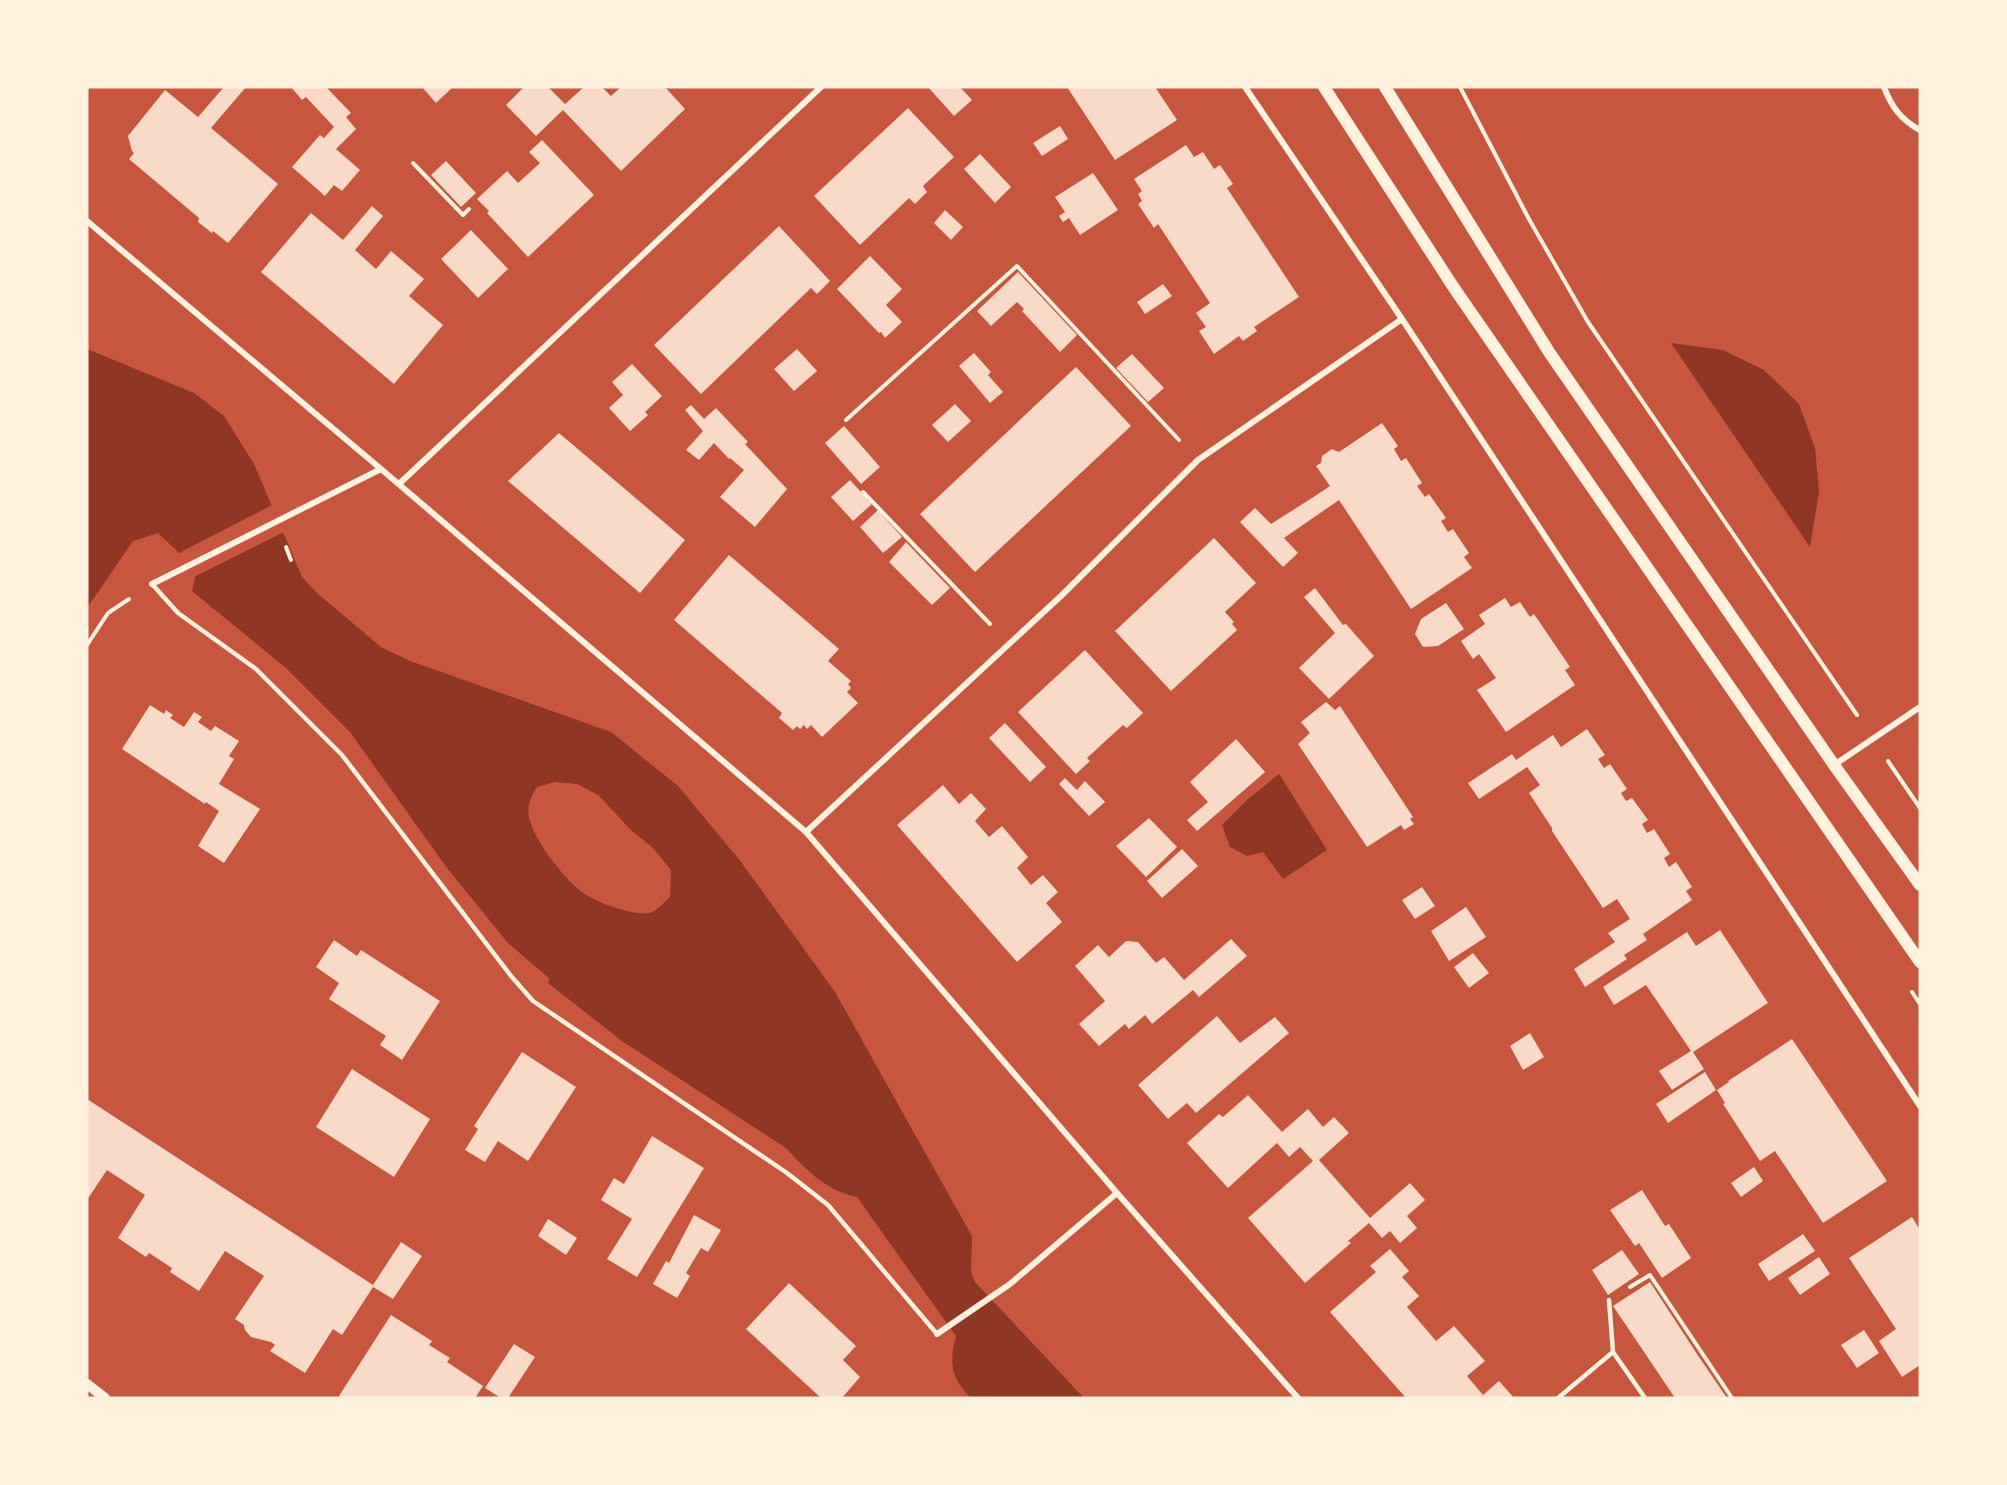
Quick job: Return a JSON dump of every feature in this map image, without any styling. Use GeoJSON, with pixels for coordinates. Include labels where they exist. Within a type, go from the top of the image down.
{"type":"FeatureCollection","features":[{"type":"Feature","properties":{"kind":"main road"},"geometry":{"type":"LineString","coordinates":[[1324,87],[1454,288],[1920,962]]}},
{"type":"Feature","properties":{"kind":"main road"},"geometry":{"type":"LineString","coordinates":[[1386,87],[1549,352],[1834,765],[1920,885]]}},
{"type":"Feature","properties":{"kind":"street"},"geometry":{"type":"LineString","coordinates":[[399,484],[821,87]]}},
{"type":"Feature","properties":{"kind":"street"},"geometry":{"type":"LineString","coordinates":[[1245,87],[1402,319],[1920,1106]]}},
{"type":"Feature","properties":{"kind":"street"},"geometry":{"type":"LineString","coordinates":[[1884,87],[1899,115],[1920,130]]}},
{"type":"Feature","properties":{"kind":"street"},"geometry":{"type":"LineString","coordinates":[[87,220],[806,832],[1117,1193],[1298,1398]]}},
{"type":"Feature","properties":{"kind":"street"},"geometry":{"type":"LineString","coordinates":[[806,832],[1062,595],[1198,460],[1402,319]]}},
{"type":"Feature","properties":{"kind":"street"},"geometry":{"type":"LineString","coordinates":[[152,584],[381,469]]}},
{"type":"Feature","properties":{"kind":"street"},"geometry":{"type":"LineString","coordinates":[[1834,765],[1920,706]]}},
{"type":"Feature","properties":{"kind":"street"},"geometry":{"type":"LineString","coordinates":[[937,1334],[1010,1284],[1117,1193]]}},
{"type":"Feature","properties":{"kind":"street"},"geometry":{"type":"LineString","coordinates":[[87,1384],[105,1398]]}},
{"type":"Feature","properties":{"kind":"lane"},"geometry":{"type":"LineString","coordinates":[[152,584],[178,613],[256,669],[342,755],[511,976],[533,1001],[787,1173],[828,1204],[937,1334]]}},
{"type":"Feature","properties":{"kind":"lane"},"geometry":{"type":"LineString","coordinates":[[1609,1300],[1613,1352],[1645,1398]]}},
{"type":"Feature","properties":{"kind":"lane"},"geometry":{"type":"LineString","coordinates":[[1558,1398],[1613,1352]]}},
{"type":"Feature","properties":{"kind":"path"},"geometry":{"type":"LineString","coordinates":[[1460,87],[1530,221],[1588,322],[1920,808]]}},
{"type":"Feature","properties":{"kind":"path"},"geometry":{"type":"LineString","coordinates":[[413,163],[463,214],[469,208]]}},
{"type":"Feature","properties":{"kind":"path"},"geometry":{"type":"LineString","coordinates":[[846,420],[1017,266],[1198,460]]}},
{"type":"Feature","properties":{"kind":"path"},"geometry":{"type":"LineString","coordinates":[[863,492],[1009,644]]}},
{"type":"Feature","properties":{"kind":"path"},"geometry":{"type":"LineString","coordinates":[[87,645],[108,613],[152,584]]}},
{"type":"Feature","properties":{"kind":"path"},"geometry":{"type":"LineString","coordinates":[[1609,1300],[1650,1275],[1732,1398]]}},
{"type":"Feature","properties":{"kind":"shaded area"},"geometry":{"type":"Polygon","coordinates":[[[1671,343],[1723,350],[1764,370],[1799,404],[1815,448],[1819,492],[1810,547],[1671,343]]]}},
{"type":"Feature","properties":{"kind":"shaded area"},"geometry":{"type":"Polygon","coordinates":[[[87,349],[194,393],[224,416],[254,464],[302,577],[318,594],[381,647],[410,661],[611,732],[678,786],[741,862],[835,992],[972,1236],[971,1272],[975,1282],[1084,1398],[971,1398],[959,1384],[953,1370],[956,1336],[857,1197],[827,1185],[786,1148],[622,1041],[548,983],[550,979],[508,943],[447,868],[350,732],[286,668],[192,591],[195,578],[176,550],[158,533],[133,541],[87,608],[87,349]],[[555,782],[537,787],[529,805],[529,817],[536,836],[550,858],[567,878],[588,896],[627,911],[645,913],[654,911],[670,897],[671,870],[653,848],[631,830],[598,795],[577,784],[555,782]]]}},
{"type":"Feature","properties":{"kind":"shaded area"},"geometry":{"type":"Polygon","coordinates":[[[1279,774],[1327,850],[1283,879],[1263,852],[1247,856],[1230,847],[1222,825],[1248,799],[1279,774]]]}},
{"type":"Feature","properties":{"kind":"pier"},"geometry":{"type":"Polygon","coordinates":[[[274,504],[286,531],[192,578],[177,554],[274,504]]]}},
{"type":"Feature","properties":{"kind":"building"},"geometry":{"type":"Polygon","coordinates":[[[224,87],[246,87],[211,128],[278,184],[228,243],[198,222],[199,218],[129,159],[134,153],[128,136],[165,90],[198,117],[224,87]]]}},
{"type":"Feature","properties":{"kind":"building"},"geometry":{"type":"Polygon","coordinates":[[[291,87],[326,87],[351,113],[346,117],[356,129],[336,149],[360,170],[342,191],[334,185],[325,196],[292,167],[320,135],[324,138],[334,127],[306,97],[302,100],[291,87]]]}},
{"type":"Feature","properties":{"kind":"building"},"geometry":{"type":"Polygon","coordinates":[[[422,87],[453,87],[436,103],[422,87]]]}},
{"type":"Feature","properties":{"kind":"building"},"geometry":{"type":"Polygon","coordinates":[[[524,87],[548,87],[565,104],[584,87],[602,87],[611,96],[621,87],[665,87],[685,109],[621,171],[563,110],[536,136],[506,105],[524,87]]]}},
{"type":"Feature","properties":{"kind":"building"},"geometry":{"type":"Polygon","coordinates":[[[928,87],[960,87],[972,100],[954,116],[928,87]]]}},
{"type":"Feature","properties":{"kind":"building"},"geometry":{"type":"Polygon","coordinates":[[[1067,87],[1155,87],[1177,120],[1115,160],[1067,87]]]}},
{"type":"Feature","properties":{"kind":"building"},"geometry":{"type":"Polygon","coordinates":[[[908,108],[954,157],[923,186],[927,192],[915,204],[909,198],[860,245],[814,196],[908,108]]]}},
{"type":"Feature","properties":{"kind":"building"},"geometry":{"type":"Polygon","coordinates":[[[1060,126],[1068,139],[1042,156],[1033,143],[1060,126]]]}},
{"type":"Feature","properties":{"kind":"building"},"geometry":{"type":"Polygon","coordinates":[[[542,140],[594,195],[528,257],[477,199],[507,171],[518,183],[540,163],[529,152],[542,140]]]}},
{"type":"Feature","properties":{"kind":"building"},"geometry":{"type":"Polygon","coordinates":[[[1186,145],[1194,157],[1203,152],[1214,169],[1220,165],[1233,184],[1227,188],[1299,297],[1254,327],[1257,331],[1243,341],[1239,336],[1214,354],[1199,331],[1206,327],[1196,313],[1210,303],[1158,224],[1154,228],[1138,204],[1142,201],[1138,194],[1142,191],[1134,179],[1186,145]]]}},
{"type":"Feature","properties":{"kind":"building"},"geometry":{"type":"Polygon","coordinates":[[[980,154],[1011,187],[995,203],[964,169],[980,154]]]}},
{"type":"Feature","properties":{"kind":"building"},"geometry":{"type":"Polygon","coordinates":[[[446,161],[476,193],[461,207],[431,175],[446,161]]]}},
{"type":"Feature","properties":{"kind":"building"},"geometry":{"type":"Polygon","coordinates":[[[1093,173],[1118,210],[1080,235],[1069,218],[1063,222],[1059,216],[1065,212],[1055,197],[1093,173]]]}},
{"type":"Feature","properties":{"kind":"building"},"geometry":{"type":"Polygon","coordinates":[[[372,206],[383,216],[355,250],[376,269],[391,251],[424,279],[409,296],[443,325],[394,384],[261,272],[311,213],[343,240],[372,206]]]}},
{"type":"Feature","properties":{"kind":"building"},"geometry":{"type":"Polygon","coordinates":[[[945,210],[963,227],[951,240],[934,223],[945,210]]]}},
{"type":"Feature","properties":{"kind":"building"},"geometry":{"type":"Polygon","coordinates":[[[779,226],[830,281],[817,294],[811,288],[701,394],[654,345],[779,226]]]}},
{"type":"Feature","properties":{"kind":"building"},"geometry":{"type":"Polygon","coordinates":[[[471,230],[508,269],[478,298],[441,259],[471,230]]]}},
{"type":"Feature","properties":{"kind":"building"},"geometry":{"type":"Polygon","coordinates":[[[870,256],[902,289],[886,305],[902,322],[885,338],[837,289],[870,256]]]}},
{"type":"Feature","properties":{"kind":"building"},"geometry":{"type":"Polygon","coordinates":[[[1018,272],[1077,335],[1060,352],[1022,311],[1024,309],[1017,302],[991,326],[977,311],[1018,272]]]}},
{"type":"Feature","properties":{"kind":"building"},"geometry":{"type":"Polygon","coordinates":[[[1163,284],[1172,296],[1145,314],[1137,302],[1163,284]]]}},
{"type":"Feature","properties":{"kind":"building"},"geometry":{"type":"Polygon","coordinates":[[[797,349],[817,371],[794,391],[774,369],[797,349]]]}},
{"type":"Feature","properties":{"kind":"building"},"geometry":{"type":"Polygon","coordinates":[[[974,353],[991,372],[988,375],[1003,392],[990,403],[959,366],[974,353]]]}},
{"type":"Feature","properties":{"kind":"building"},"geometry":{"type":"Polygon","coordinates":[[[1132,354],[1164,388],[1148,402],[1116,368],[1132,354]]]}},
{"type":"Feature","properties":{"kind":"building"},"geometry":{"type":"Polygon","coordinates":[[[632,364],[662,396],[645,412],[648,415],[630,431],[609,408],[623,395],[612,382],[632,364]]]}},
{"type":"Feature","properties":{"kind":"building"},"geometry":{"type":"Polygon","coordinates":[[[1076,367],[1131,426],[975,572],[920,514],[1076,367]]]}},
{"type":"Feature","properties":{"kind":"building"},"geometry":{"type":"Polygon","coordinates":[[[955,404],[971,421],[948,442],[932,425],[955,404]]]}},
{"type":"Feature","properties":{"kind":"building"},"geometry":{"type":"Polygon","coordinates":[[[691,405],[704,419],[716,408],[748,442],[745,444],[787,489],[755,527],[720,497],[744,470],[729,459],[714,443],[699,460],[686,450],[703,431],[685,410],[691,405]]]}},
{"type":"Feature","properties":{"kind":"building"},"geometry":{"type":"Polygon","coordinates":[[[1382,423],[1398,446],[1394,449],[1401,461],[1406,458],[1422,483],[1417,486],[1425,497],[1429,494],[1446,518],[1441,521],[1448,532],[1453,529],[1469,553],[1464,557],[1472,568],[1411,609],[1339,500],[1284,538],[1298,553],[1283,567],[1240,522],[1255,508],[1271,524],[1330,486],[1316,466],[1321,463],[1322,456],[1332,449],[1339,452],[1382,423]]]}},
{"type":"Feature","properties":{"kind":"building"},"geometry":{"type":"Polygon","coordinates":[[[844,426],[880,467],[861,484],[825,443],[844,426]]]}},
{"type":"Feature","properties":{"kind":"building"},"geometry":{"type":"Polygon","coordinates":[[[559,433],[685,540],[640,593],[508,481],[559,433]]]}},
{"type":"Feature","properties":{"kind":"building"},"geometry":{"type":"Polygon","coordinates":[[[850,480],[872,504],[853,521],[831,497],[850,480]]]}},
{"type":"Feature","properties":{"kind":"building"},"geometry":{"type":"Polygon","coordinates":[[[878,510],[902,537],[883,553],[860,527],[878,510]]]}},
{"type":"Feature","properties":{"kind":"building"},"geometry":{"type":"Polygon","coordinates":[[[1214,538],[1256,583],[1225,612],[1234,622],[1232,624],[1237,630],[1171,691],[1115,631],[1214,538]]]}},
{"type":"Feature","properties":{"kind":"building"},"geometry":{"type":"Polygon","coordinates":[[[906,542],[950,588],[932,605],[889,562],[906,542]]]}},
{"type":"Feature","properties":{"kind":"building"},"geometry":{"type":"Polygon","coordinates":[[[729,555],[839,649],[828,661],[851,681],[848,684],[851,688],[847,692],[858,703],[822,737],[811,725],[807,729],[804,725],[800,729],[797,726],[793,730],[779,718],[782,713],[674,620],[729,555]]]}},
{"type":"Feature","properties":{"kind":"building"},"geometry":{"type":"Polygon","coordinates":[[[1315,588],[1343,625],[1346,624],[1374,656],[1329,699],[1299,668],[1335,633],[1304,597],[1315,588]]]}},
{"type":"Feature","properties":{"kind":"building"},"geometry":{"type":"Polygon","coordinates":[[[1505,598],[1511,607],[1520,602],[1530,617],[1534,614],[1570,667],[1565,670],[1575,685],[1506,732],[1477,690],[1496,678],[1479,654],[1473,659],[1461,641],[1485,624],[1479,615],[1505,598]]]}},
{"type":"Feature","properties":{"kind":"building"},"geometry":{"type":"Polygon","coordinates":[[[1446,603],[1464,629],[1438,646],[1423,647],[1415,634],[1421,619],[1446,603]]]}},
{"type":"Feature","properties":{"kind":"building"},"geometry":{"type":"Polygon","coordinates":[[[1085,650],[1143,713],[1127,728],[1123,725],[1087,758],[1090,761],[1076,774],[1018,712],[1085,650]]]}},
{"type":"Feature","properties":{"kind":"building"},"geometry":{"type":"Polygon","coordinates":[[[1326,702],[1335,710],[1340,706],[1413,817],[1410,819],[1414,824],[1404,830],[1401,825],[1367,847],[1298,744],[1310,733],[1301,722],[1326,702]]]}},
{"type":"Feature","properties":{"kind":"building"},"geometry":{"type":"Polygon","coordinates":[[[150,705],[164,714],[166,710],[173,715],[170,718],[184,727],[194,712],[202,717],[198,722],[211,731],[215,726],[239,741],[229,756],[234,759],[219,784],[260,809],[224,863],[198,846],[219,811],[122,749],[150,705]]]}},
{"type":"Feature","properties":{"kind":"building"},"geometry":{"type":"Polygon","coordinates":[[[1005,723],[1046,767],[1030,782],[989,738],[1005,723]]]}},
{"type":"Feature","properties":{"kind":"building"},"geometry":{"type":"Polygon","coordinates":[[[1587,729],[1605,755],[1598,759],[1604,768],[1610,764],[1627,789],[1621,793],[1626,801],[1632,798],[1648,820],[1642,824],[1647,833],[1654,829],[1670,854],[1664,858],[1669,867],[1676,862],[1692,887],[1686,891],[1692,900],[1643,934],[1647,940],[1624,955],[1627,959],[1585,987],[1574,969],[1615,942],[1608,933],[1630,919],[1617,899],[1603,908],[1529,793],[1540,785],[1527,767],[1479,799],[1468,783],[1512,754],[1516,760],[1553,735],[1561,747],[1587,729]]]}},
{"type":"Feature","properties":{"kind":"building"},"geometry":{"type":"Polygon","coordinates":[[[1236,739],[1265,772],[1197,831],[1187,820],[1208,802],[1190,782],[1236,739]]]}},
{"type":"Feature","properties":{"kind":"building"},"geometry":{"type":"Polygon","coordinates":[[[1065,778],[1077,790],[1085,781],[1105,802],[1089,816],[1059,784],[1065,778]]]}},
{"type":"Feature","properties":{"kind":"building"},"geometry":{"type":"Polygon","coordinates":[[[943,785],[959,804],[971,793],[986,809],[975,821],[989,837],[1002,826],[1028,857],[1017,868],[1031,885],[1043,875],[1058,892],[1046,903],[1062,922],[1017,962],[897,825],[943,785]]]}},
{"type":"Feature","properties":{"kind":"building"},"geometry":{"type":"Polygon","coordinates":[[[1149,818],[1177,847],[1146,877],[1116,846],[1149,818]]]}},
{"type":"Feature","properties":{"kind":"building"},"geometry":{"type":"Polygon","coordinates":[[[1182,849],[1198,866],[1162,898],[1147,881],[1182,849]]]}},
{"type":"Feature","properties":{"kind":"building"},"geometry":{"type":"Polygon","coordinates":[[[1422,887],[1435,906],[1415,919],[1402,900],[1422,887]]]}},
{"type":"Feature","properties":{"kind":"building"},"geometry":{"type":"Polygon","coordinates":[[[1466,907],[1486,937],[1449,961],[1431,931],[1466,907]]]}},
{"type":"Feature","properties":{"kind":"building"},"geometry":{"type":"Polygon","coordinates":[[[1720,930],[1768,1003],[1693,1052],[1704,1069],[1672,1090],[1659,1071],[1691,1051],[1646,985],[1614,1005],[1603,987],[1687,932],[1696,946],[1720,930]]]}},
{"type":"Feature","properties":{"kind":"building"},"geometry":{"type":"Polygon","coordinates":[[[1231,939],[1247,956],[1199,997],[1193,990],[1152,1024],[1145,1015],[1129,1029],[1125,1024],[1099,1046],[1079,1024],[1105,1001],[1075,966],[1098,945],[1109,957],[1126,941],[1138,942],[1156,963],[1164,957],[1184,980],[1231,939]]]}},
{"type":"Feature","properties":{"kind":"building"},"geometry":{"type":"Polygon","coordinates":[[[334,940],[357,956],[361,950],[440,1001],[402,1060],[380,1045],[386,1036],[329,999],[339,983],[316,967],[334,940]]]}},
{"type":"Feature","properties":{"kind":"building"},"geometry":{"type":"Polygon","coordinates":[[[1473,953],[1489,973],[1469,988],[1454,967],[1473,953]]]}},
{"type":"Feature","properties":{"kind":"building"},"geometry":{"type":"Polygon","coordinates":[[[1217,1016],[1240,1043],[1275,1017],[1289,1033],[1196,1113],[1187,1103],[1168,1119],[1138,1085],[1217,1016]]]}},
{"type":"Feature","properties":{"kind":"building"},"geometry":{"type":"Polygon","coordinates":[[[1530,1033],[1544,1057],[1523,1070],[1510,1046],[1530,1033]]]}},
{"type":"Feature","properties":{"kind":"building"},"geometry":{"type":"Polygon","coordinates":[[[1792,1039],[1887,1181],[1823,1223],[1775,1151],[1760,1161],[1723,1104],[1725,1103],[1717,1090],[1792,1039]]]}},
{"type":"Feature","properties":{"kind":"building"},"geometry":{"type":"Polygon","coordinates":[[[522,1052],[576,1087],[528,1161],[498,1141],[485,1162],[465,1150],[478,1129],[474,1126],[522,1052]]]}},
{"type":"Feature","properties":{"kind":"building"},"geometry":{"type":"Polygon","coordinates":[[[352,1069],[430,1119],[394,1177],[316,1127],[352,1069]]]}},
{"type":"Feature","properties":{"kind":"building"},"geometry":{"type":"Polygon","coordinates":[[[1705,1072],[1716,1090],[1668,1123],[1656,1104],[1705,1072]]]}},
{"type":"Feature","properties":{"kind":"building"},"geometry":{"type":"Polygon","coordinates":[[[1248,1095],[1282,1132],[1308,1109],[1323,1127],[1334,1117],[1349,1133],[1319,1160],[1370,1218],[1410,1183],[1425,1200],[1407,1216],[1417,1228],[1400,1243],[1390,1231],[1382,1238],[1369,1223],[1348,1241],[1351,1243],[1305,1283],[1248,1218],[1313,1161],[1300,1147],[1289,1157],[1277,1143],[1228,1188],[1187,1143],[1219,1114],[1223,1117],[1248,1095]]]}},
{"type":"Feature","properties":{"kind":"building"},"geometry":{"type":"Polygon","coordinates":[[[87,1099],[373,1285],[401,1242],[422,1256],[393,1299],[373,1287],[342,1335],[333,1329],[305,1373],[270,1351],[275,1345],[271,1342],[251,1337],[244,1325],[235,1319],[264,1276],[225,1251],[199,1291],[170,1272],[172,1268],[149,1253],[146,1257],[118,1238],[145,1195],[107,1170],[87,1200],[87,1099]]]}},
{"type":"Feature","properties":{"kind":"building"},"geometry":{"type":"Polygon","coordinates":[[[652,1136],[704,1168],[637,1277],[607,1259],[632,1219],[601,1200],[614,1178],[624,1184],[652,1136]]]}},
{"type":"Feature","properties":{"kind":"building"},"geometry":{"type":"Polygon","coordinates":[[[1754,1167],[1763,1181],[1741,1197],[1731,1183],[1754,1167]]]}},
{"type":"Feature","properties":{"kind":"building"},"geometry":{"type":"Polygon","coordinates":[[[1642,1190],[1665,1226],[1669,1224],[1691,1258],[1662,1278],[1639,1243],[1635,1246],[1610,1210],[1642,1190]]]}},
{"type":"Feature","properties":{"kind":"building"},"geometry":{"type":"Polygon","coordinates":[[[694,1215],[721,1230],[708,1252],[701,1248],[686,1273],[690,1276],[677,1298],[653,1284],[666,1261],[669,1263],[694,1215]]]}},
{"type":"Feature","properties":{"kind":"building"},"geometry":{"type":"Polygon","coordinates":[[[1912,1217],[1920,1230],[1920,1365],[1902,1377],[1879,1341],[1896,1329],[1849,1258],[1912,1217]]]}},
{"type":"Feature","properties":{"kind":"building"},"geometry":{"type":"Polygon","coordinates":[[[548,1219],[577,1238],[566,1255],[538,1236],[548,1219]]]}},
{"type":"Feature","properties":{"kind":"building"},"geometry":{"type":"Polygon","coordinates":[[[1803,1234],[1815,1251],[1769,1281],[1758,1264],[1803,1234]]]}},
{"type":"Feature","properties":{"kind":"building"},"geometry":{"type":"Polygon","coordinates":[[[1390,1249],[1409,1271],[1402,1277],[1419,1296],[1407,1307],[1436,1341],[1454,1326],[1485,1361],[1467,1376],[1483,1395],[1499,1381],[1514,1398],[1406,1398],[1330,1312],[1376,1272],[1370,1266],[1390,1249]]]}},
{"type":"Feature","properties":{"kind":"building"},"geometry":{"type":"Polygon","coordinates":[[[1622,1250],[1639,1274],[1608,1295],[1592,1270],[1622,1250]]]}},
{"type":"Feature","properties":{"kind":"building"},"geometry":{"type":"Polygon","coordinates":[[[1819,1257],[1830,1274],[1800,1295],[1788,1278],[1819,1257]]]}},
{"type":"Feature","properties":{"kind":"building"},"geometry":{"type":"Polygon","coordinates":[[[1650,1282],[1727,1398],[1675,1398],[1613,1306],[1650,1282]]]}},
{"type":"Feature","properties":{"kind":"building"},"geometry":{"type":"Polygon","coordinates":[[[789,1283],[856,1346],[843,1360],[860,1377],[842,1398],[821,1398],[746,1329],[789,1283]]]}},
{"type":"Feature","properties":{"kind":"building"},"geometry":{"type":"Polygon","coordinates":[[[391,1315],[432,1341],[429,1345],[450,1358],[447,1362],[483,1386],[475,1398],[342,1398],[339,1396],[391,1315]]]}},
{"type":"Feature","properties":{"kind":"building"},"geometry":{"type":"Polygon","coordinates":[[[1864,1330],[1879,1353],[1857,1368],[1841,1345],[1864,1330]]]}},
{"type":"Feature","properties":{"kind":"building"},"geometry":{"type":"Polygon","coordinates":[[[514,1344],[535,1357],[508,1398],[501,1398],[485,1388],[514,1344]]]}}]}
